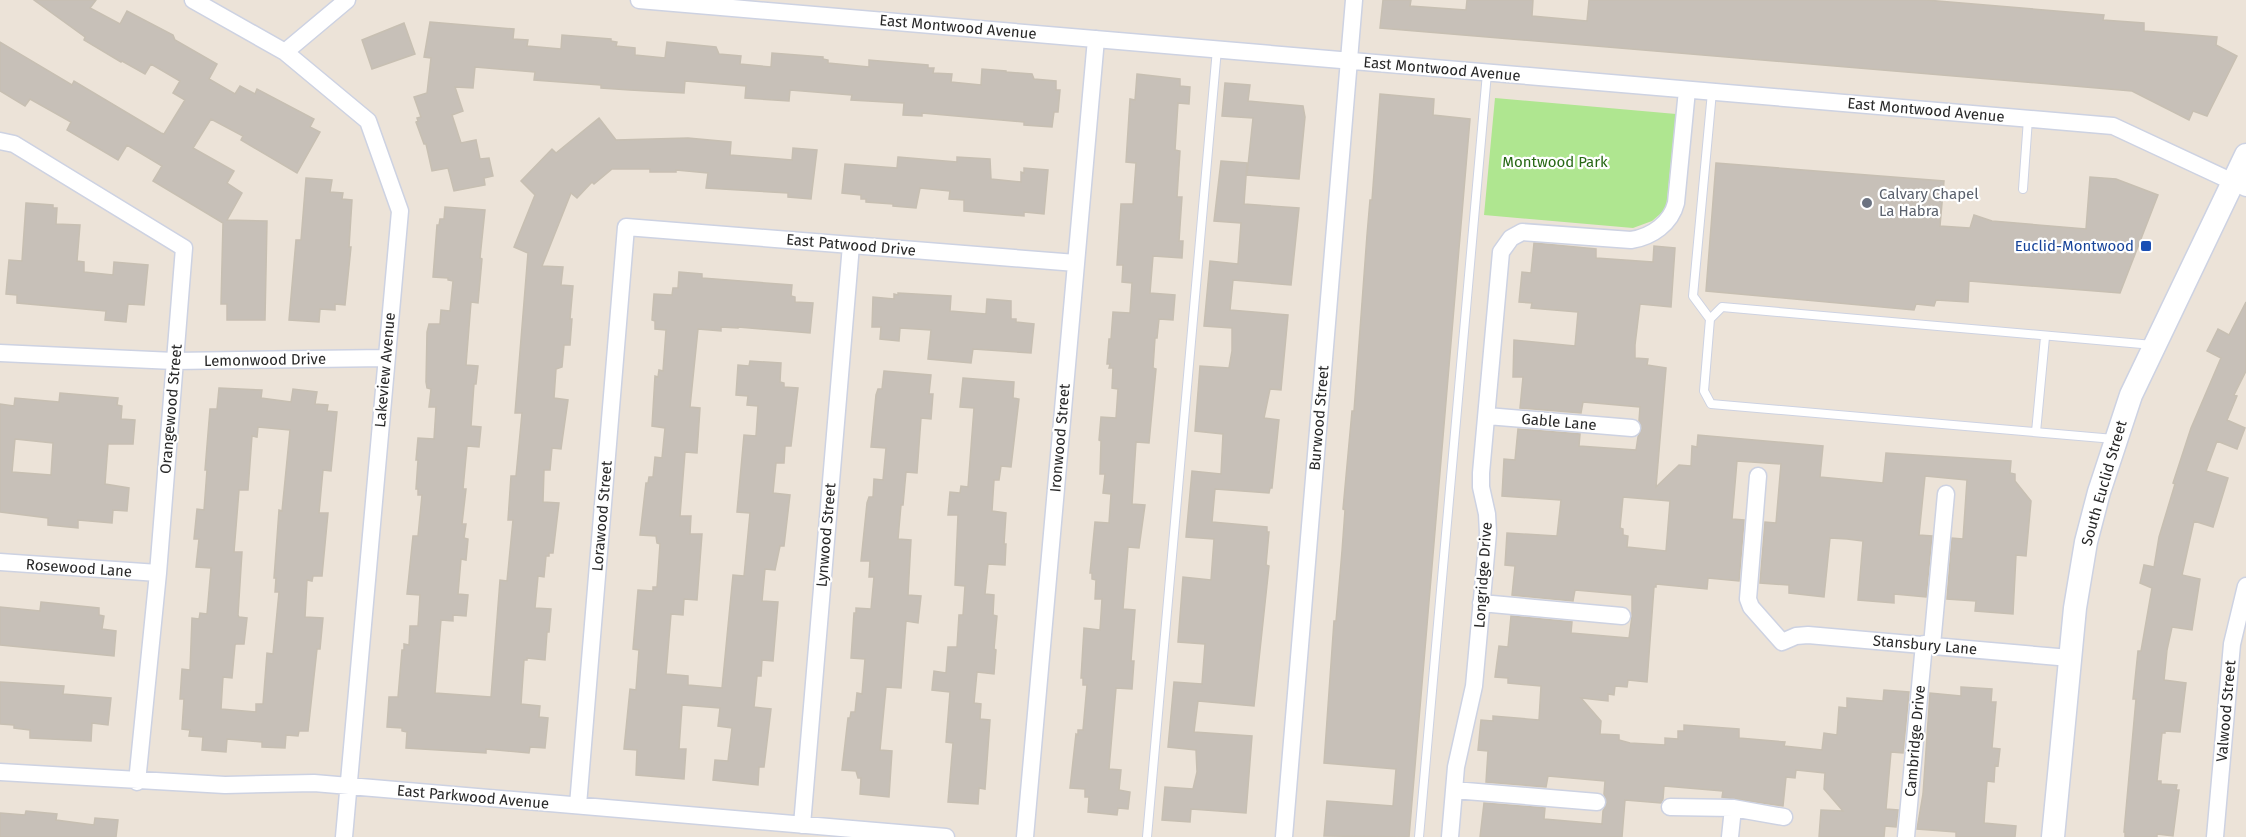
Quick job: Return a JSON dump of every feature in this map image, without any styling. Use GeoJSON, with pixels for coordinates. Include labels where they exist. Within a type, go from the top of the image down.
{"type":"FeatureCollection","features":[{"type":"Feature","properties":{"kind":"main road","name":"South Euclid Street"},"geometry":{"type":"LineString","coordinates":[[2053,837],[2075,608],[2086,542],[2115,440],[2131,394],[2153,345],[2240,185],[2246,154]]}},
{"type":"Feature","properties":{"kind":"street","name":"Lakeview Avenue"},"geometry":{"type":"LineString","coordinates":[[193,0],[285,52],[368,121],[400,211],[344,837]]}},
{"type":"Feature","properties":{"kind":"street"},"geometry":{"type":"LineString","coordinates":[[285,52],[347,0]]}},
{"type":"Feature","properties":{"kind":"street","name":"East Montwood Avenue"},"geometry":{"type":"LineString","coordinates":[[639,0],[2113,126],[2240,185]]}},
{"type":"Feature","properties":{"kind":"street","name":"Burwood Street"},"geometry":{"type":"LineString","coordinates":[[1284,837],[1354,0]]}},
{"type":"Feature","properties":{"kind":"street","name":"Ironwood Street"},"geometry":{"type":"LineString","coordinates":[[1025,837],[1096,39]]}},
{"type":"Feature","properties":{"kind":"street","name":"Longridge Drive"},"geometry":{"type":"LineString","coordinates":[[1450,837],[1459,751],[1472,695],[1488,522],[1481,487],[1500,257],[1508,241],[1518,233],[1631,240],[1640,239],[1660,227],[1675,209],[1687,90]]}},
{"type":"Feature","properties":{"kind":"street","name":"Orangewood Street"},"geometry":{"type":"LineString","coordinates":[[0,141],[14,144],[184,248],[158,573],[137,782]]}},
{"type":"Feature","properties":{"kind":"street","name":"East Patwood Drive"},"geometry":{"type":"LineString","coordinates":[[626,227],[1076,263]]}},
{"type":"Feature","properties":{"kind":"street","name":"Lorawood Street"},"geometry":{"type":"LineString","coordinates":[[578,805],[626,227]]}},
{"type":"Feature","properties":{"kind":"street","name":"Lynwood Street"},"geometry":{"type":"LineString","coordinates":[[802,825],[851,245]]}},
{"type":"Feature","properties":{"kind":"street","name":"Lemonwood Drive"},"geometry":{"type":"LineString","coordinates":[[0,353],[174,361],[386,358]]}},
{"type":"Feature","properties":{"kind":"street","name":"Gable Lane"},"geometry":{"type":"LineString","coordinates":[[1486,416],[1632,429]]}},
{"type":"Feature","properties":{"kind":"street","name":"Stansbury Lane"},"geometry":{"type":"LineString","coordinates":[[1758,476],[1748,599],[1751,607],[1782,642],[1797,636],[1808,635],[2070,658]]}},
{"type":"Feature","properties":{"kind":"street","name":"Cambridge Drive"},"geometry":{"type":"LineString","coordinates":[[1906,837],[1946,494]]}},
{"type":"Feature","properties":{"kind":"street","name":"Rosewood Lane"},"geometry":{"type":"LineString","coordinates":[[0,562],[158,573]]}},
{"type":"Feature","properties":{"kind":"street","name":"Valwood Street"},"geometry":{"type":"LineString","coordinates":[[2215,837],[2232,644],[2246,586]]}},
{"type":"Feature","properties":{"kind":"street"},"geometry":{"type":"LineString","coordinates":[[1481,603],[1622,616]]}},
{"type":"Feature","properties":{"kind":"street","name":"East Parkwood Avenue"},"geometry":{"type":"LineString","coordinates":[[0,772],[137,782],[350,785],[946,837]]}},
{"type":"Feature","properties":{"kind":"street"},"geometry":{"type":"LineString","coordinates":[[1454,790],[1597,802]]}},
{"type":"Feature","properties":{"kind":"street"},"geometry":{"type":"LineString","coordinates":[[1670,807],[1733,808],[1784,817]]}},
{"type":"Feature","properties":{"kind":"street"},"geometry":{"type":"LineString","coordinates":[[1730,837],[1733,808]]}},
{"type":"Feature","properties":{"kind":"lane"},"geometry":{"type":"LineString","coordinates":[[1147,837],[1216,49]]}},
{"type":"Feature","properties":{"kind":"lane"},"geometry":{"type":"LineString","coordinates":[[1419,837],[1486,73]]}},
{"type":"Feature","properties":{"kind":"lane"},"geometry":{"type":"LineString","coordinates":[[1710,319],[1693,296],[1712,92]]}},
{"type":"Feature","properties":{"kind":"lane"},"geometry":{"type":"LineString","coordinates":[[2023,189],[2028,119]]}},
{"type":"Feature","properties":{"kind":"lane"},"geometry":{"type":"LineString","coordinates":[[2115,440],[1711,404],[1704,391],[1710,319],[1722,307],[2153,345]]}},
{"type":"Feature","properties":{"kind":"lane"},"geometry":{"type":"LineString","coordinates":[[2036,432],[2045,337]]}},
{"type":"Feature","properties":{"kind":"green space","name":"Montwood Park"},"geometry":{"type":"Polygon","coordinates":[[[1495,98],[1676,114],[1666,209],[1652,221],[1633,228],[1484,215],[1495,98]]]}},
{"type":"Feature","properties":{"kind":"building"},"geometry":{"type":"Polygon","coordinates":[[[34,0],[96,0],[90,8],[120,24],[127,11],[173,35],[175,40],[217,64],[209,79],[235,94],[240,86],[255,94],[257,89],[314,119],[310,127],[320,132],[297,173],[241,140],[243,136],[211,119],[193,148],[234,171],[227,183],[242,193],[227,220],[267,221],[265,320],[227,320],[227,304],[221,304],[223,223],[153,181],[162,166],[127,145],[118,160],[67,130],[71,122],[30,99],[25,106],[0,91],[0,42],[72,85],[74,81],[164,134],[185,100],[173,93],[180,81],[151,64],[145,74],[121,62],[84,40],[85,37],[34,0]]]}},
{"type":"Feature","properties":{"kind":"building"},"geometry":{"type":"Polygon","coordinates":[[[1383,0],[1411,0],[1410,6],[1466,10],[1467,0],[1533,0],[1532,16],[1587,21],[1589,0],[1926,0],[2104,15],[2103,20],[2144,23],[2144,31],[2217,37],[2216,45],[2237,56],[2207,116],[2193,111],[2189,120],[2132,91],[1380,28],[1383,0]]]}},
{"type":"Feature","properties":{"kind":"building"},"geometry":{"type":"Polygon","coordinates":[[[430,22],[514,29],[513,39],[528,40],[527,46],[561,49],[562,35],[611,39],[617,42],[616,46],[635,48],[635,55],[665,58],[667,42],[716,47],[719,54],[741,56],[740,64],[771,67],[772,53],[823,57],[828,60],[828,63],[869,67],[869,60],[928,65],[928,68],[934,68],[933,73],[952,74],[951,82],[981,85],[982,69],[1032,74],[1034,79],[1056,81],[1056,90],[1060,90],[1058,112],[1054,112],[1052,127],[1024,125],[1024,122],[922,113],[922,116],[903,115],[904,103],[851,100],[852,95],[790,90],[789,101],[745,98],[746,86],[685,81],[684,93],[601,88],[601,85],[534,80],[535,72],[475,67],[473,88],[455,87],[463,111],[452,115],[461,143],[476,140],[480,159],[489,158],[493,176],[484,178],[485,185],[454,191],[448,168],[432,171],[426,144],[424,144],[416,122],[417,118],[421,117],[414,97],[427,93],[431,58],[424,57],[430,22]]]}},
{"type":"Feature","properties":{"kind":"building"},"geometry":{"type":"Polygon","coordinates":[[[404,23],[415,54],[372,69],[362,40],[404,23]]]}},
{"type":"Feature","properties":{"kind":"building"},"geometry":{"type":"Polygon","coordinates":[[[1137,74],[1180,79],[1180,86],[1190,87],[1189,104],[1178,103],[1175,150],[1180,151],[1177,197],[1182,197],[1179,241],[1183,241],[1182,258],[1153,256],[1150,293],[1175,295],[1173,320],[1159,319],[1157,338],[1155,338],[1153,368],[1156,369],[1149,443],[1136,442],[1132,504],[1145,505],[1139,548],[1128,547],[1123,609],[1135,610],[1131,661],[1134,661],[1132,689],[1116,688],[1109,769],[1121,770],[1119,790],[1130,792],[1128,809],[1118,808],[1117,815],[1088,812],[1089,797],[1085,797],[1085,789],[1070,788],[1076,734],[1078,735],[1078,730],[1083,730],[1087,685],[1083,685],[1083,678],[1081,678],[1084,628],[1100,630],[1102,599],[1095,599],[1096,580],[1092,579],[1092,573],[1090,573],[1095,522],[1109,523],[1111,494],[1103,493],[1105,474],[1100,474],[1101,441],[1099,440],[1101,417],[1116,418],[1118,389],[1112,388],[1113,368],[1109,368],[1110,364],[1107,364],[1109,339],[1111,339],[1113,312],[1130,313],[1132,283],[1122,282],[1123,265],[1117,265],[1121,204],[1133,204],[1136,163],[1126,162],[1130,99],[1135,100],[1137,74]]]}},
{"type":"Feature","properties":{"kind":"building"},"geometry":{"type":"Polygon","coordinates":[[[1225,83],[1250,85],[1248,101],[1303,106],[1305,117],[1299,179],[1247,175],[1253,118],[1222,116],[1225,83]]]}},
{"type":"Feature","properties":{"kind":"building"},"geometry":{"type":"Polygon","coordinates":[[[1380,94],[1434,99],[1433,115],[1470,119],[1409,837],[1324,836],[1327,801],[1393,806],[1396,769],[1324,763],[1334,621],[1336,621],[1342,551],[1345,510],[1343,509],[1352,411],[1354,411],[1380,94]]]}},
{"type":"Feature","properties":{"kind":"building"},"geometry":{"type":"Polygon","coordinates":[[[599,118],[616,140],[688,138],[731,142],[730,155],[792,160],[793,148],[817,150],[811,199],[788,197],[788,193],[706,188],[708,173],[676,170],[676,172],[650,172],[650,169],[612,169],[594,184],[592,182],[577,198],[571,193],[542,266],[563,267],[561,285],[573,286],[570,319],[572,319],[570,345],[564,345],[562,367],[556,369],[554,398],[568,400],[561,449],[552,448],[550,470],[544,470],[543,502],[559,503],[553,553],[546,556],[544,577],[538,576],[535,608],[551,609],[549,632],[547,632],[545,660],[527,658],[524,660],[521,704],[540,706],[539,717],[548,718],[545,748],[530,747],[529,753],[486,749],[486,753],[406,748],[407,732],[402,731],[402,728],[387,727],[389,697],[398,697],[402,650],[404,650],[404,644],[409,645],[410,626],[418,626],[420,595],[407,594],[413,536],[418,536],[422,495],[418,495],[418,489],[416,489],[418,438],[434,439],[436,407],[429,407],[431,389],[427,388],[426,382],[427,332],[429,324],[440,324],[441,310],[450,311],[453,281],[448,278],[433,277],[437,225],[440,219],[444,219],[445,207],[485,210],[478,303],[471,302],[466,365],[478,366],[476,384],[474,384],[471,426],[481,427],[479,447],[467,446],[463,489],[466,489],[462,524],[466,524],[464,538],[468,539],[466,560],[461,559],[458,594],[468,595],[466,616],[453,615],[453,621],[441,620],[435,693],[491,697],[500,580],[507,581],[513,520],[508,520],[511,476],[516,476],[522,413],[515,413],[528,253],[514,247],[535,195],[521,181],[552,149],[556,153],[599,118]]]}},
{"type":"Feature","properties":{"kind":"building"},"geometry":{"type":"Polygon","coordinates":[[[898,157],[957,162],[957,157],[990,159],[991,179],[1021,182],[1021,172],[1024,173],[1024,168],[1048,170],[1044,214],[1024,212],[1024,216],[964,211],[964,200],[949,199],[950,191],[920,188],[916,208],[866,202],[866,199],[861,199],[861,195],[842,193],[845,164],[897,168],[898,157]]]}},
{"type":"Feature","properties":{"kind":"building"},"geometry":{"type":"Polygon","coordinates":[[[1221,161],[1247,163],[1244,204],[1299,208],[1291,285],[1233,280],[1230,310],[1288,315],[1281,390],[1270,389],[1264,418],[1279,420],[1272,488],[1269,493],[1215,489],[1212,522],[1267,527],[1267,532],[1269,532],[1266,565],[1269,566],[1254,706],[1198,701],[1194,732],[1252,736],[1246,813],[1191,809],[1190,822],[1162,820],[1165,787],[1193,789],[1197,772],[1196,750],[1168,747],[1174,682],[1202,684],[1205,644],[1178,642],[1183,577],[1211,580],[1214,539],[1186,537],[1192,471],[1221,474],[1223,434],[1195,431],[1200,366],[1229,368],[1232,351],[1232,328],[1204,326],[1210,261],[1238,264],[1241,223],[1214,221],[1221,161]]]}},
{"type":"Feature","properties":{"kind":"building"},"geometry":{"type":"Polygon","coordinates":[[[1716,163],[1944,181],[1940,226],[1970,228],[1974,215],[1992,221],[2086,229],[2090,177],[2116,179],[2158,195],[2120,293],[1969,281],[1968,302],[1936,300],[1934,306],[1916,304],[1914,310],[1706,291],[1716,163]]]}},
{"type":"Feature","properties":{"kind":"building"},"geometry":{"type":"Polygon","coordinates":[[[306,178],[332,180],[330,192],[343,193],[342,199],[352,200],[349,247],[351,247],[345,305],[335,304],[335,310],[320,309],[319,322],[289,320],[296,240],[301,240],[306,178]]]}},
{"type":"Feature","properties":{"kind":"building"},"geometry":{"type":"Polygon","coordinates":[[[26,203],[53,205],[53,208],[57,208],[56,224],[80,225],[77,261],[84,262],[84,272],[113,275],[114,262],[148,265],[144,305],[128,304],[126,322],[105,320],[106,311],[17,303],[17,295],[6,294],[9,260],[22,261],[26,203]]]}},
{"type":"Feature","properties":{"kind":"building"},"geometry":{"type":"Polygon","coordinates":[[[1534,243],[1596,249],[1596,258],[1653,262],[1654,246],[1675,248],[1671,307],[1640,304],[1635,345],[1635,358],[1648,359],[1647,365],[1666,368],[1656,487],[1679,465],[1691,466],[1692,446],[1697,447],[1698,435],[1823,446],[1820,477],[1883,483],[1886,453],[2011,461],[2010,473],[2015,474],[2015,481],[2031,501],[2026,556],[2016,555],[2013,614],[1975,611],[1976,601],[1947,599],[1952,538],[1963,539],[1967,480],[1925,476],[1919,535],[1932,536],[1926,597],[1894,594],[1894,603],[1858,600],[1863,541],[1847,539],[1830,538],[1824,597],[1789,593],[1789,585],[1760,583],[1765,522],[1776,523],[1781,464],[1737,461],[1732,519],[1744,520],[1739,581],[1708,578],[1707,589],[1656,584],[1647,682],[1628,680],[1627,687],[1615,686],[1614,695],[1608,694],[1608,701],[1581,698],[1601,721],[1600,734],[1619,735],[1619,740],[1630,743],[1665,745],[1665,738],[1678,739],[1678,731],[1684,731],[1684,725],[1739,729],[1739,738],[1785,742],[1784,746],[1822,750],[1824,733],[1837,735],[1839,707],[1847,708],[1847,698],[1883,701],[1884,690],[1909,692],[1903,753],[1891,752],[1886,809],[1898,810],[1896,827],[1885,826],[1884,837],[1819,837],[1821,810],[1843,811],[1824,789],[1825,773],[1796,770],[1795,778],[1786,777],[1783,806],[1722,797],[1723,791],[1664,786],[1661,803],[1625,800],[1622,837],[1480,837],[1484,803],[1545,808],[1544,819],[1602,824],[1603,811],[1607,803],[1604,794],[1605,781],[1548,776],[1546,787],[1486,782],[1488,751],[1478,750],[1481,720],[1493,721],[1493,716],[1539,720],[1541,686],[1508,683],[1508,678],[1495,677],[1499,646],[1508,647],[1511,616],[1572,622],[1571,633],[1629,638],[1632,616],[1632,595],[1575,590],[1573,601],[1512,595],[1515,566],[1505,565],[1507,533],[1557,536],[1561,500],[1502,496],[1504,459],[1515,460],[1518,429],[1580,434],[1579,446],[1636,450],[1642,428],[1639,421],[1640,407],[1583,402],[1581,413],[1520,408],[1523,377],[1513,377],[1514,340],[1575,346],[1578,312],[1531,308],[1532,303],[1519,302],[1522,272],[1531,273],[1534,243]],[[1623,497],[1620,528],[1623,529],[1623,535],[1628,536],[1627,547],[1666,551],[1670,501],[1623,497]]]}},
{"type":"Feature","properties":{"kind":"building"},"geometry":{"type":"Polygon","coordinates":[[[679,272],[702,274],[702,278],[792,285],[791,296],[795,297],[795,302],[813,303],[810,333],[738,327],[721,327],[721,331],[698,329],[690,407],[700,408],[697,453],[685,452],[680,516],[691,516],[690,534],[702,534],[697,600],[684,599],[683,615],[671,614],[666,674],[688,676],[688,685],[722,688],[733,575],[744,576],[750,513],[737,512],[744,435],[756,436],[758,406],[747,405],[748,396],[736,395],[738,365],[749,366],[750,361],[781,363],[780,382],[784,383],[784,387],[798,388],[791,446],[785,446],[784,463],[776,463],[773,493],[790,495],[784,546],[780,546],[775,570],[765,569],[762,601],[778,602],[773,661],[762,660],[761,676],[757,676],[754,707],[771,709],[764,767],[759,767],[758,785],[713,780],[715,760],[728,761],[732,728],[718,726],[720,708],[682,705],[679,749],[686,749],[684,779],[636,775],[637,750],[624,749],[630,689],[636,690],[639,650],[633,649],[638,590],[653,591],[653,587],[657,587],[660,544],[657,543],[656,536],[640,535],[646,483],[649,477],[653,477],[655,457],[662,458],[665,428],[652,426],[655,376],[658,377],[659,370],[663,371],[666,330],[655,329],[655,321],[652,320],[654,294],[672,295],[673,288],[678,288],[679,272]]]}},
{"type":"Feature","properties":{"kind":"building"},"geometry":{"type":"Polygon","coordinates":[[[898,293],[951,296],[950,311],[986,314],[987,299],[1011,301],[1011,319],[1016,319],[1016,322],[1034,324],[1031,353],[973,349],[971,363],[928,359],[931,330],[900,328],[899,341],[880,339],[881,327],[872,327],[873,297],[894,299],[894,294],[898,295],[898,293]]]}},
{"type":"Feature","properties":{"kind":"building"},"geometry":{"type":"Polygon","coordinates":[[[2246,302],[2246,371],[2234,395],[2237,396],[2227,420],[2245,428],[2237,449],[2217,441],[2206,471],[2228,478],[2213,527],[2194,521],[2182,575],[2200,579],[2192,630],[2172,627],[2167,650],[2164,680],[2186,683],[2180,732],[2165,731],[2162,733],[2157,781],[2161,781],[2161,784],[2177,785],[2176,790],[2179,790],[2173,836],[2157,834],[2157,837],[2125,837],[2138,651],[2141,651],[2152,588],[2140,583],[2144,565],[2154,567],[2159,537],[2175,484],[2173,483],[2191,428],[2221,358],[2207,351],[2218,329],[2229,335],[2246,302]]]}},
{"type":"Feature","properties":{"kind":"building"},"geometry":{"type":"Polygon","coordinates":[[[884,371],[931,375],[929,394],[933,394],[931,419],[921,418],[917,473],[906,472],[903,505],[901,505],[898,539],[911,540],[908,595],[921,596],[918,623],[906,621],[901,688],[886,687],[880,750],[892,751],[889,797],[860,794],[861,778],[858,778],[856,771],[842,770],[848,718],[851,712],[855,712],[857,693],[862,694],[865,659],[851,658],[854,613],[856,613],[856,608],[871,609],[874,577],[869,577],[870,561],[861,561],[867,503],[869,497],[873,497],[874,479],[883,480],[886,448],[871,447],[876,395],[878,389],[882,389],[884,371]]]}},
{"type":"Feature","properties":{"kind":"building"},"geometry":{"type":"Polygon","coordinates":[[[963,378],[1014,382],[1013,398],[1019,399],[1011,467],[1001,466],[999,480],[994,480],[992,511],[1006,513],[1005,565],[988,564],[985,594],[994,595],[993,615],[997,616],[994,649],[996,650],[994,674],[977,672],[974,703],[981,704],[980,719],[990,720],[985,789],[979,788],[978,804],[948,802],[953,743],[946,742],[950,692],[932,690],[934,671],[946,673],[948,647],[957,647],[959,615],[963,615],[965,586],[955,585],[958,515],[948,515],[950,492],[960,493],[961,486],[968,487],[974,408],[960,407],[963,378]]]}},
{"type":"Feature","properties":{"kind":"building"},"geometry":{"type":"Polygon","coordinates":[[[219,388],[262,390],[261,398],[291,402],[293,389],[317,392],[315,404],[328,405],[327,411],[337,412],[331,471],[323,470],[319,513],[328,513],[322,576],[313,576],[312,581],[307,580],[305,617],[323,618],[320,649],[317,649],[308,731],[299,731],[298,736],[286,735],[285,748],[262,747],[262,742],[227,739],[226,752],[202,750],[203,737],[189,736],[190,730],[182,729],[184,699],[180,699],[182,669],[190,670],[192,618],[199,619],[200,613],[207,614],[211,568],[196,567],[199,539],[194,539],[197,509],[204,510],[210,409],[217,409],[219,388]],[[258,427],[257,437],[252,436],[248,490],[239,490],[234,552],[242,552],[238,615],[247,618],[244,644],[235,645],[232,678],[223,677],[221,709],[256,712],[256,704],[263,704],[267,653],[273,654],[279,592],[275,592],[276,578],[274,578],[279,510],[282,511],[290,430],[258,427]]]}},
{"type":"Feature","properties":{"kind":"building"},"geometry":{"type":"Polygon","coordinates":[[[60,393],[118,398],[117,405],[122,406],[121,419],[135,420],[133,444],[108,444],[105,484],[129,488],[127,511],[113,510],[112,523],[78,520],[78,528],[48,525],[48,518],[0,512],[0,404],[14,406],[15,398],[59,402],[60,393]],[[15,439],[12,472],[51,475],[53,443],[15,439]]]}},
{"type":"Feature","properties":{"kind":"building"},"geometry":{"type":"Polygon","coordinates":[[[41,602],[99,608],[99,615],[104,616],[102,629],[116,631],[114,656],[0,645],[0,607],[40,611],[41,602]]]}},
{"type":"Feature","properties":{"kind":"building"},"geometry":{"type":"Polygon","coordinates":[[[0,682],[64,686],[63,694],[111,698],[108,725],[92,723],[91,741],[30,738],[30,730],[0,724],[0,682]]]}},
{"type":"Feature","properties":{"kind":"building"},"geometry":{"type":"Polygon","coordinates":[[[1961,687],[1992,689],[1991,702],[1996,702],[1992,748],[2000,749],[1998,766],[1995,765],[1994,782],[1987,781],[1984,823],[2016,826],[2015,837],[1956,837],[1956,832],[1917,829],[1923,794],[1930,693],[1961,696],[1961,687]]]}},
{"type":"Feature","properties":{"kind":"building"},"geometry":{"type":"Polygon","coordinates":[[[26,811],[57,814],[56,820],[94,825],[95,818],[118,820],[116,837],[0,837],[0,813],[25,815],[26,811]]]}},
{"type":"Feature","properties":{"kind":"place","name":"Calvary Chapel La Habra"},"geometry":{"type":"Point","coordinates":[1867,203]}},
{"type":"Feature","properties":{"kind":"place","name":"Euclid-Montwood"},"geometry":{"type":"Point","coordinates":[2146,246]}}]}
